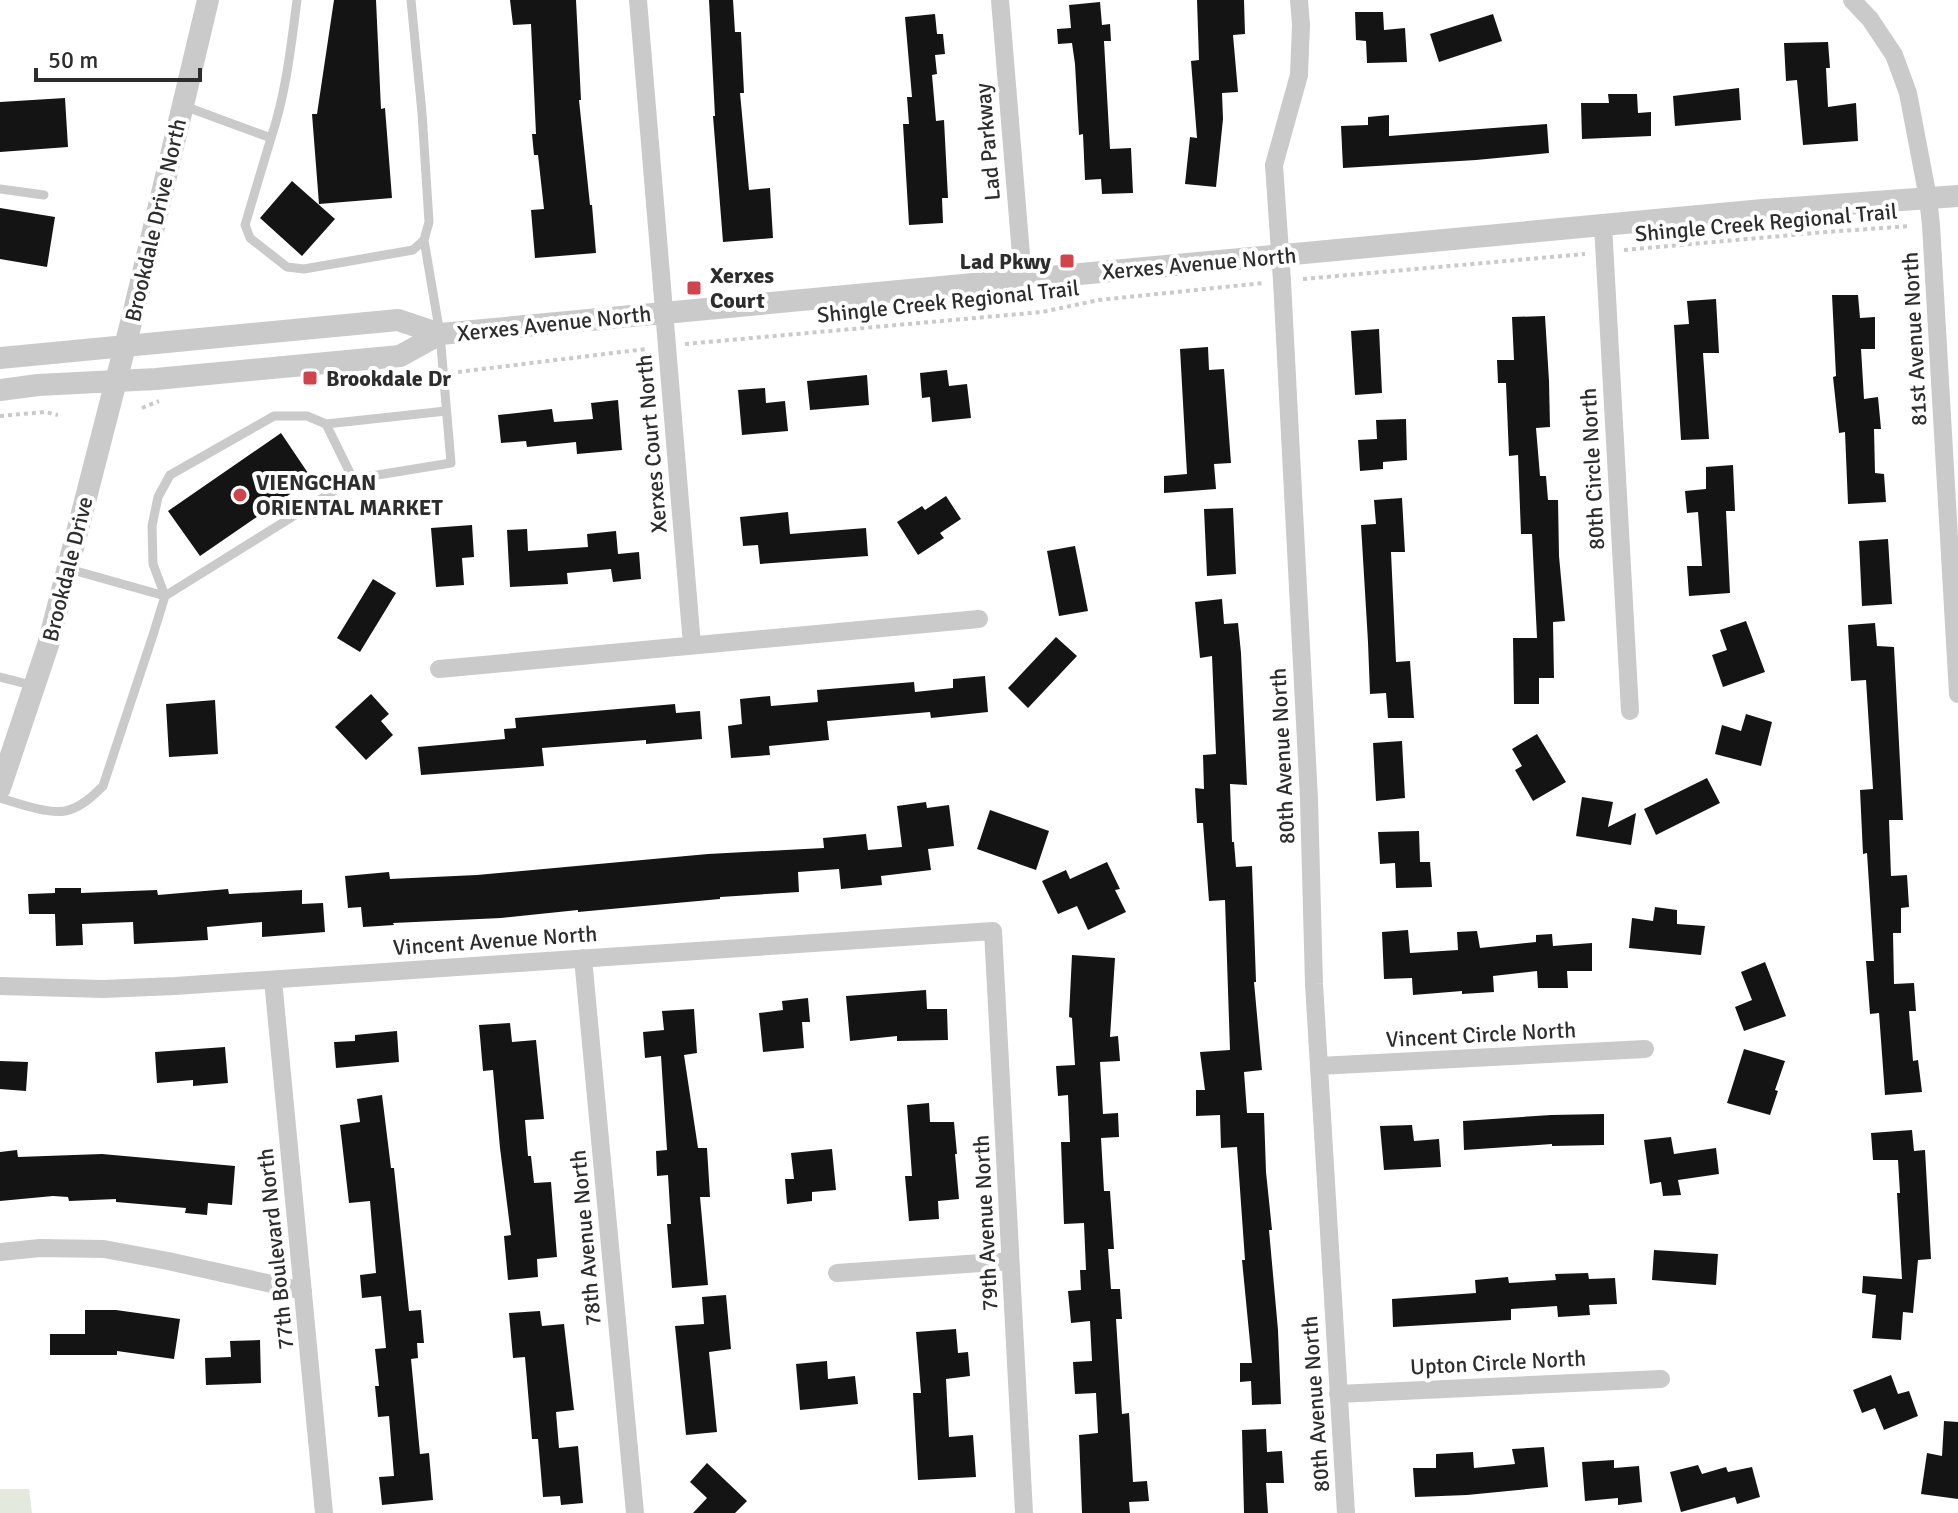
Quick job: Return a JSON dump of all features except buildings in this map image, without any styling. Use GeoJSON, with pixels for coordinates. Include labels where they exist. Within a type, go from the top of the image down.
{"type":"FeatureCollection","features":[{"type":"Feature","properties":{"kind":"street","name":"Brookdale Drive North"},"geometry":{"type":"LineString","coordinates":[[124,347],[208,0]]}},
{"type":"Feature","properties":{"kind":"street","name":"Xerxes Court North"},"geometry":{"type":"LineString","coordinates":[[638,0],[692,645]]}},
{"type":"Feature","properties":{"kind":"street","name":"Lad Parkway"},"geometry":{"type":"LineString","coordinates":[[1000,0],[1023,279]]}},
{"type":"Feature","properties":{"kind":"street","name":"80th Avenue North"},"geometry":{"type":"LineString","coordinates":[[1299,0],[1299,75],[1274,165],[1309,799],[1314,984],[1346,1513]]}},
{"type":"Feature","properties":{"kind":"street","name":"81st Avenue North"},"geometry":{"type":"LineString","coordinates":[[1852,0],[1870,19],[1894,55],[1908,93],[1928,198],[1958,694]]}},
{"type":"Feature","properties":{"kind":"street","name":"Xerxes Avenue North"},"geometry":{"type":"LineString","coordinates":[[0,390],[400,356],[440,334],[1763,210],[1958,196]]}},
{"type":"Feature","properties":{"kind":"street","name":"80th Circle North"},"geometry":{"type":"LineString","coordinates":[[1603,225],[1630,711]]}},
{"type":"Feature","properties":{"kind":"street","name":"Xerxes Avenue North"},"geometry":{"type":"LineString","coordinates":[[0,358],[398,320],[440,334]]}},
{"type":"Feature","properties":{"kind":"street","name":"Brookdale Drive"},"geometry":{"type":"LineString","coordinates":[[0,788],[48,645],[124,347]]}},
{"type":"Feature","properties":{"kind":"street"},"geometry":{"type":"LineString","coordinates":[[439,669],[979,619]]}},
{"type":"Feature","properties":{"kind":"street","name":"Vincent Avenue North"},"geometry":{"type":"LineString","coordinates":[[0,986],[103,989],[273,980],[993,931]]}},
{"type":"Feature","properties":{"kind":"street","name":"79th Avenue North"},"geometry":{"type":"LineString","coordinates":[[993,931],[1024,1513]]}},
{"type":"Feature","properties":{"kind":"street","name":"78th Avenue North"},"geometry":{"type":"LineString","coordinates":[[583,958],[635,1513]]}},
{"type":"Feature","properties":{"kind":"street","name":"77th Boulevard North"},"geometry":{"type":"LineString","coordinates":[[273,980],[324,1513]]}},
{"type":"Feature","properties":{"kind":"street","name":"Vincent Circle North"},"geometry":{"type":"LineString","coordinates":[[1319,1066],[1645,1049]]}},
{"type":"Feature","properties":{"kind":"street"},"geometry":{"type":"LineString","coordinates":[[0,1252],[40,1248],[104,1249],[303,1291]]}},
{"type":"Feature","properties":{"kind":"street"},"geometry":{"type":"LineString","coordinates":[[837,1273],[1010,1261]]}},
{"type":"Feature","properties":{"kind":"street","name":"Upton Circle North"},"geometry":{"type":"LineString","coordinates":[[1338,1394],[1661,1379]]}},
{"type":"Feature","properties":{"kind":"lane"},"geometry":{"type":"LineString","coordinates":[[297,0],[290,61],[279,114],[245,225],[250,238],[287,267],[304,269],[413,250],[424,240]]}},
{"type":"Feature","properties":{"kind":"lane"},"geometry":{"type":"LineString","coordinates":[[67,568],[165,596],[353,479],[451,463],[440,334],[424,240],[429,222],[411,0]]}},
{"type":"Feature","properties":{"kind":"lane"},"geometry":{"type":"LineString","coordinates":[[182,106],[271,138]]}},
{"type":"Feature","properties":{"kind":"lane"},"geometry":{"type":"LineString","coordinates":[[0,189],[44,195]]}},
{"type":"Feature","properties":{"kind":"lane"},"geometry":{"type":"LineString","coordinates":[[0,798],[34,808],[64,811],[88,801],[103,786],[165,596],[153,564],[152,526],[158,497],[170,475],[274,416],[307,416],[326,424],[446,411]]}},
{"type":"Feature","properties":{"kind":"lane"},"geometry":{"type":"LineString","coordinates":[[326,424],[353,479]]}},
{"type":"Feature","properties":{"kind":"lane"},"geometry":{"type":"LineString","coordinates":[[0,677],[35,686]]}},
{"type":"Feature","properties":{"kind":"path","name":"Shingle Creek Regional Trail"},"geometry":{"type":"LineString","coordinates":[[1624,250],[1911,226]]}},
{"type":"Feature","properties":{"kind":"path"},"geometry":{"type":"LineString","coordinates":[[1303,279],[1585,254]]}},
{"type":"Feature","properties":{"kind":"path","name":"Shingle Creek Regional Trail"},"geometry":{"type":"LineString","coordinates":[[685,344],[1042,312],[1099,300],[1263,283]]}},
{"type":"Feature","properties":{"kind":"path"},"geometry":{"type":"LineString","coordinates":[[0,416],[45,412],[58,415]]}},
{"type":"Feature","properties":{"kind":"shaded area"},"geometry":{"type":"Polygon","coordinates":[[[0,1489],[29,1489],[32,1513],[0,1513],[0,1489]]]}},
{"type":"Feature","properties":{"kind":"place","name":"Lad Pkwy"},"geometry":{"type":"Point","coordinates":[1067,261]}},
{"type":"Feature","properties":{"kind":"place","name":"Xerxes Court"},"geometry":{"type":"Point","coordinates":[694,288]}},
{"type":"Feature","properties":{"kind":"place","name":"Brookdale Dr"},"geometry":{"type":"Point","coordinates":[310,378]}},
{"type":"Feature","properties":{"kind":"place","name":"VIENGCHAN ORIENTAL MARKET"},"geometry":{"type":"Point","coordinates":[240,495]}}]}
